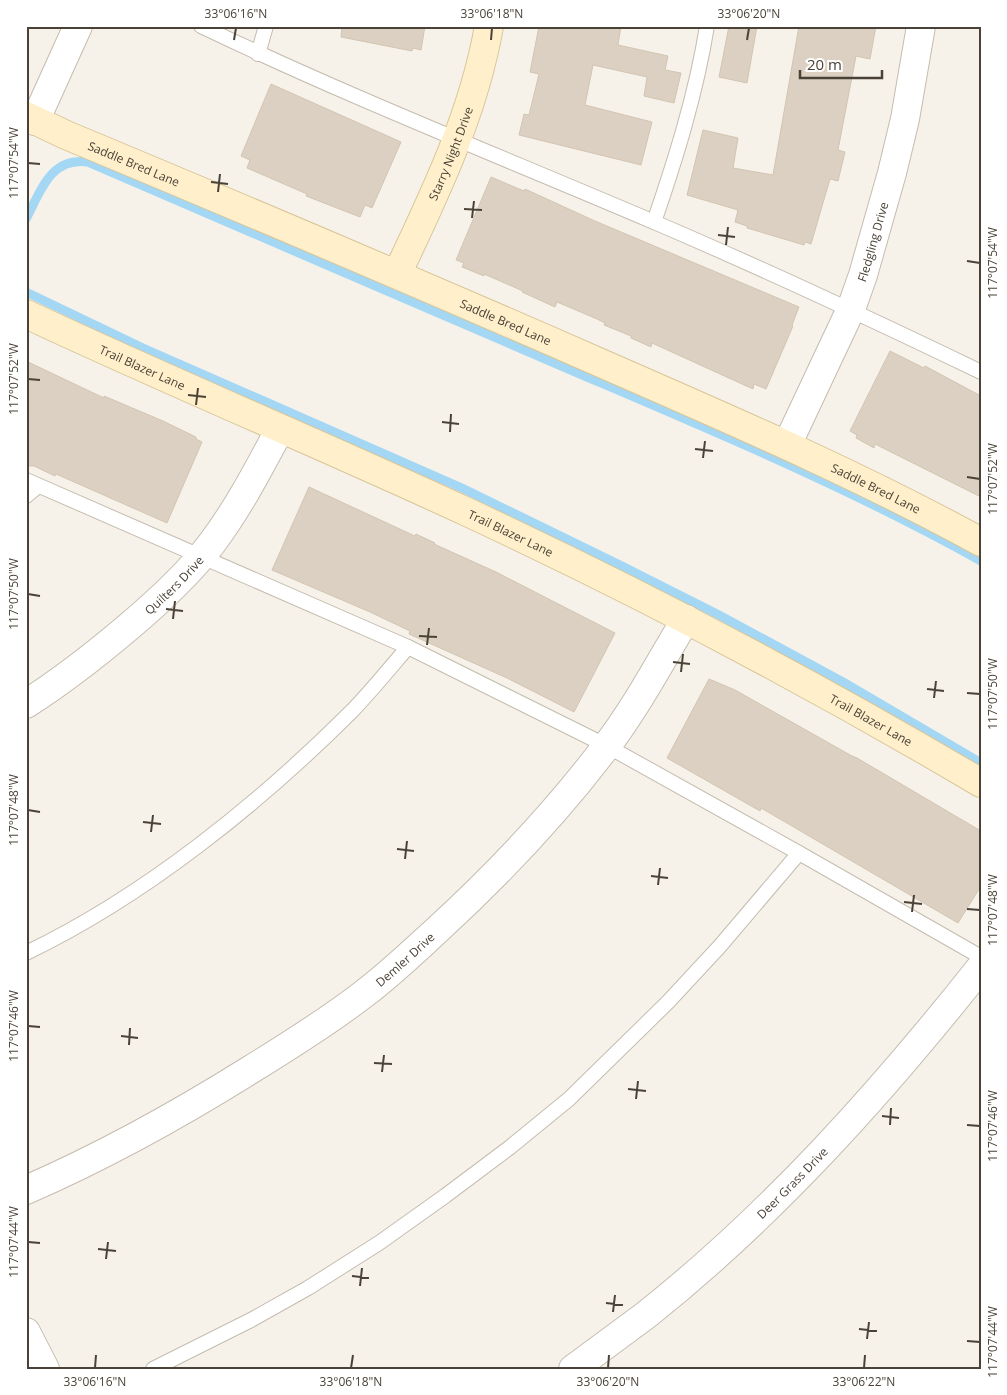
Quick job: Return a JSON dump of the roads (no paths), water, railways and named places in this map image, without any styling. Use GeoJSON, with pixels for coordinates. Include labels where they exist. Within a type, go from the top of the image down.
{"type":"FeatureCollection","features":[{"type":"Feature","properties":{"kind":"street"},"geometry":{"type":"LineString","coordinates":[[29,125],[78,26]]}},
{"type":"Feature","properties":{"kind":"street","name":"Starry Night Drive"},"geometry":{"type":"LineString","coordinates":[[397,274],[422,222],[457,140],[472,98],[489,26]]}},
{"type":"Feature","properties":{"kind":"street","name":"Fledgling Drive"},"geometry":{"type":"LineString","coordinates":[[788,445],[851,309],[877,230],[907,110],[922,26]]}},
{"type":"Feature","properties":{"kind":"street","name":"Saddle Bred Lane"},"geometry":{"type":"LineString","coordinates":[[29,125],[397,274],[788,445],[897,498],[981,542]]}},
{"type":"Feature","properties":{"kind":"street","name":"Trail Blazer Lane"},"geometry":{"type":"LineString","coordinates":[[26,314],[126,361],[465,511],[686,619],[766,660],[981,783]]}},
{"type":"Feature","properties":{"kind":"street","name":"Quilters Drive"},"geometry":{"type":"LineString","coordinates":[[26,704],[85,664],[145,613],[201,557],[242,498],[280,429]]}},
{"type":"Feature","properties":{"kind":"street","name":"Demler Drive"},"geometry":{"type":"LineString","coordinates":[[26,1190],[107,1152],[157,1125],[296,1042],[366,993],[472,898],[554,810],[607,746],[686,619]]}},
{"type":"Feature","properties":{"kind":"street","name":"Deer Grass Drive"},"geometry":{"type":"LineString","coordinates":[[573,1369],[646,1315],[732,1241],[783,1192],[882,1087],[981,967]]}},
{"type":"Feature","properties":{"kind":"street"},"geometry":{"type":"LineString","coordinates":[[26,1332],[45,1369]]}},
{"type":"Feature","properties":{"kind":"lane"},"geometry":{"type":"LineString","coordinates":[[201,26],[258,54],[654,222],[851,309],[981,372]]}},
{"type":"Feature","properties":{"kind":"lane"},"geometry":{"type":"LineString","coordinates":[[258,54],[266,26]]}},
{"type":"Feature","properties":{"kind":"lane"},"geometry":{"type":"LineString","coordinates":[[654,222],[678,151],[695,89],[707,26]]}},
{"type":"Feature","properties":{"kind":"lane"},"geometry":{"type":"LineString","coordinates":[[26,496],[32,483],[408,647],[607,746],[981,957]]}},
{"type":"Feature","properties":{"kind":"lane"},"geometry":{"type":"LineString","coordinates":[[26,953],[86,920],[134,890],[230,821],[313,748],[354,708],[408,647]]}},
{"type":"Feature","properties":{"kind":"lane"},"geometry":{"type":"LineString","coordinates":[[153,1369],[251,1320],[316,1283],[379,1243],[509,1148],[569,1099],[662,1009],[720,946],[799,853]]}},
{"type":"Feature","properties":{"kind":"waterway"},"geometry":{"type":"LineString","coordinates":[[26,219],[42,187],[56,170],[64,165],[75,162],[88,162],[733,440],[833,485],[981,561]]}},
{"type":"Feature","properties":{"kind":"waterway"},"geometry":{"type":"LineString","coordinates":[[26,292],[143,348],[462,488],[622,566],[719,615],[843,682],[981,763]]}}]}
